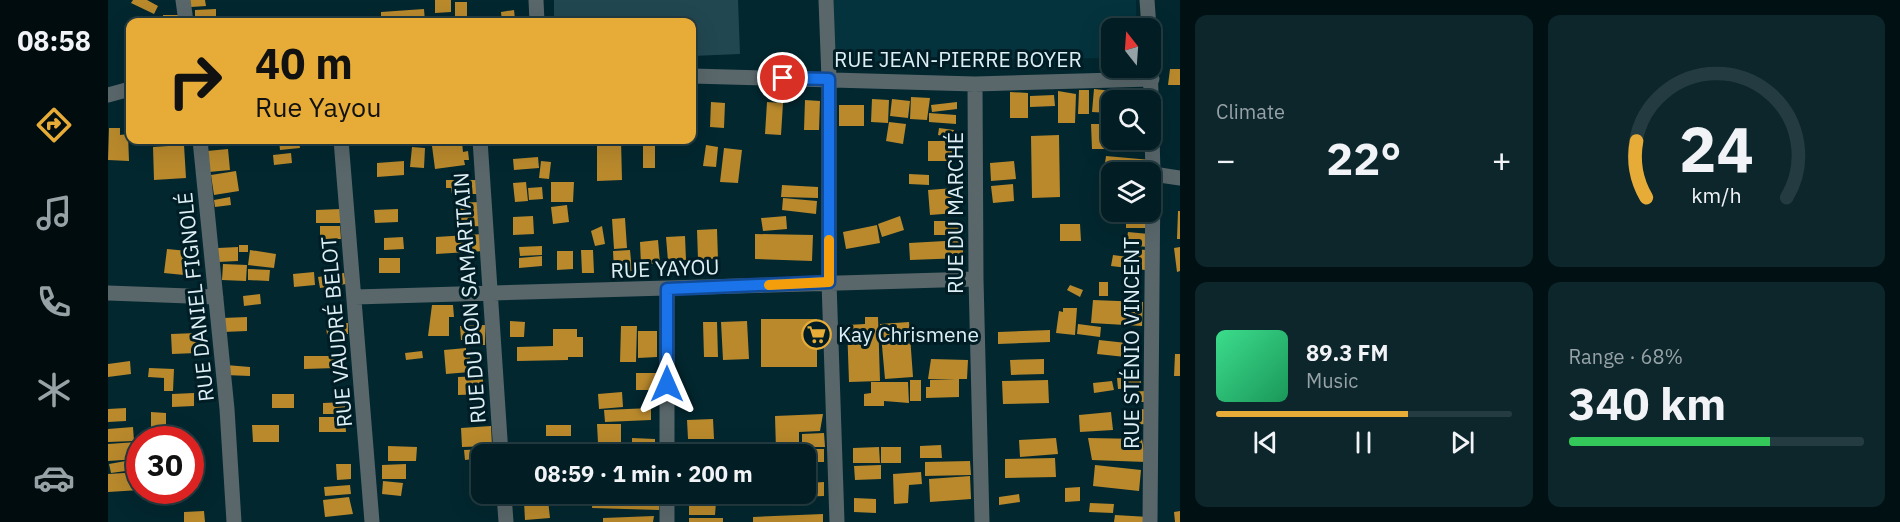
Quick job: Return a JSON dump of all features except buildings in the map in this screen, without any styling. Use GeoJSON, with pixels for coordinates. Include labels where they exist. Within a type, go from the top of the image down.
{"type":"FeatureCollection","features":[{"type":"Feature","properties":{"kind":"street"},"geometry":{"type":"LineString","coordinates":[[183,0],[185,18]]}},
{"type":"Feature","properties":{"kind":"street"},"geometry":{"type":"LineString","coordinates":[[536,0],[537,18]]}},
{"type":"Feature","properties":{"kind":"street"},"geometry":{"type":"LineString","coordinates":[[826,0],[829,79],[829,282],[837,522]]}},
{"type":"Feature","properties":{"kind":"street"},"geometry":{"type":"LineString","coordinates":[[1147,0],[1148,18]]}},
{"type":"Feature","properties":{"kind":"street","name":"RUE JEAN-PIERRE BOYER"},"geometry":{"type":"LineString","coordinates":[[696,76],[975,84],[1152,79]]}},
{"type":"Feature","properties":{"kind":"street","name":"RUE STÉNIO VINCENT"},"geometry":{"type":"LineString","coordinates":[[1152,79],[1153,162]]}},
{"type":"Feature","properties":{"kind":"street","name":"RUE DU MARCHÉ"},"geometry":{"type":"LineString","coordinates":[[975,84],[976,279],[982,522]]}},
{"type":"Feature","properties":{"kind":"street"},"geometry":{"type":"LineString","coordinates":[[108,94],[126,90]]}},
{"type":"Feature","properties":{"kind":"street","name":"RUE DANIEL FIGNOLÉ"},"geometry":{"type":"LineString","coordinates":[[200,144],[227,409],[234,522]]}},
{"type":"Feature","properties":{"kind":"street","name":"RUE VAUDRÉ BELOT"},"geometry":{"type":"LineString","coordinates":[[341,144],[372,522]]}},
{"type":"Feature","properties":{"kind":"street","name":"RUE DU BON SAMARITAIN"},"geometry":{"type":"LineString","coordinates":[[480,144],[500,444]]}},
{"type":"Feature","properties":{"kind":"street"},"geometry":{"type":"LineString","coordinates":[[1161,175],[1180,178]]}},
{"type":"Feature","properties":{"kind":"street","name":"RUE STÉNIO VINCENT"},"geometry":{"type":"LineString","coordinates":[[1150,522],[1153,222]]}},
{"type":"Feature","properties":{"kind":"street","name":"RUE YAYOU"},"geometry":{"type":"LineString","coordinates":[[355,297],[976,279]]}},
{"type":"Feature","properties":{"kind":"street"},"geometry":{"type":"LineString","coordinates":[[667,289],[667,444]]}},
{"type":"Feature","properties":{"kind":"street"},"geometry":{"type":"LineString","coordinates":[[108,293],[216,297]]}},
{"type":"Feature","properties":{"kind":"street"},"geometry":{"type":"LineString","coordinates":[[505,504],[506,522]]}},
{"type":"Feature","properties":{"kind":"street"},"geometry":{"type":"LineString","coordinates":[[667,504],[667,522]]}},
{"type":"Feature","properties":{"kind":"shaded area"},"geometry":{"type":"Polygon","coordinates":[[[554,0],[738,0],[740,54],[696,56],[696,18],[554,18],[554,0]]]}},
{"type":"Feature","properties":{"kind":"shaded area"},"geometry":{"type":"Polygon","coordinates":[[[833,0],[1136,0],[1136,18],[1101,18],[1101,58],[834,62],[833,0]]]}},
{"type":"Feature","properties":{"kind":"slow traffic"},"geometry":{"type":"LineString","coordinates":[[769,285],[829,282],[829,240]]}},
{"type":"Feature","properties":{"kind":"place","name":"Kay Chrismene"},"geometry":{"type":"Point","coordinates":[817,334]}},
{"type":"Feature","properties":{"kind":"route"},"geometry":{"type":"LineString","coordinates":[[667,384],[667,289],[829,282],[829,79],[783,78]]}}]}
